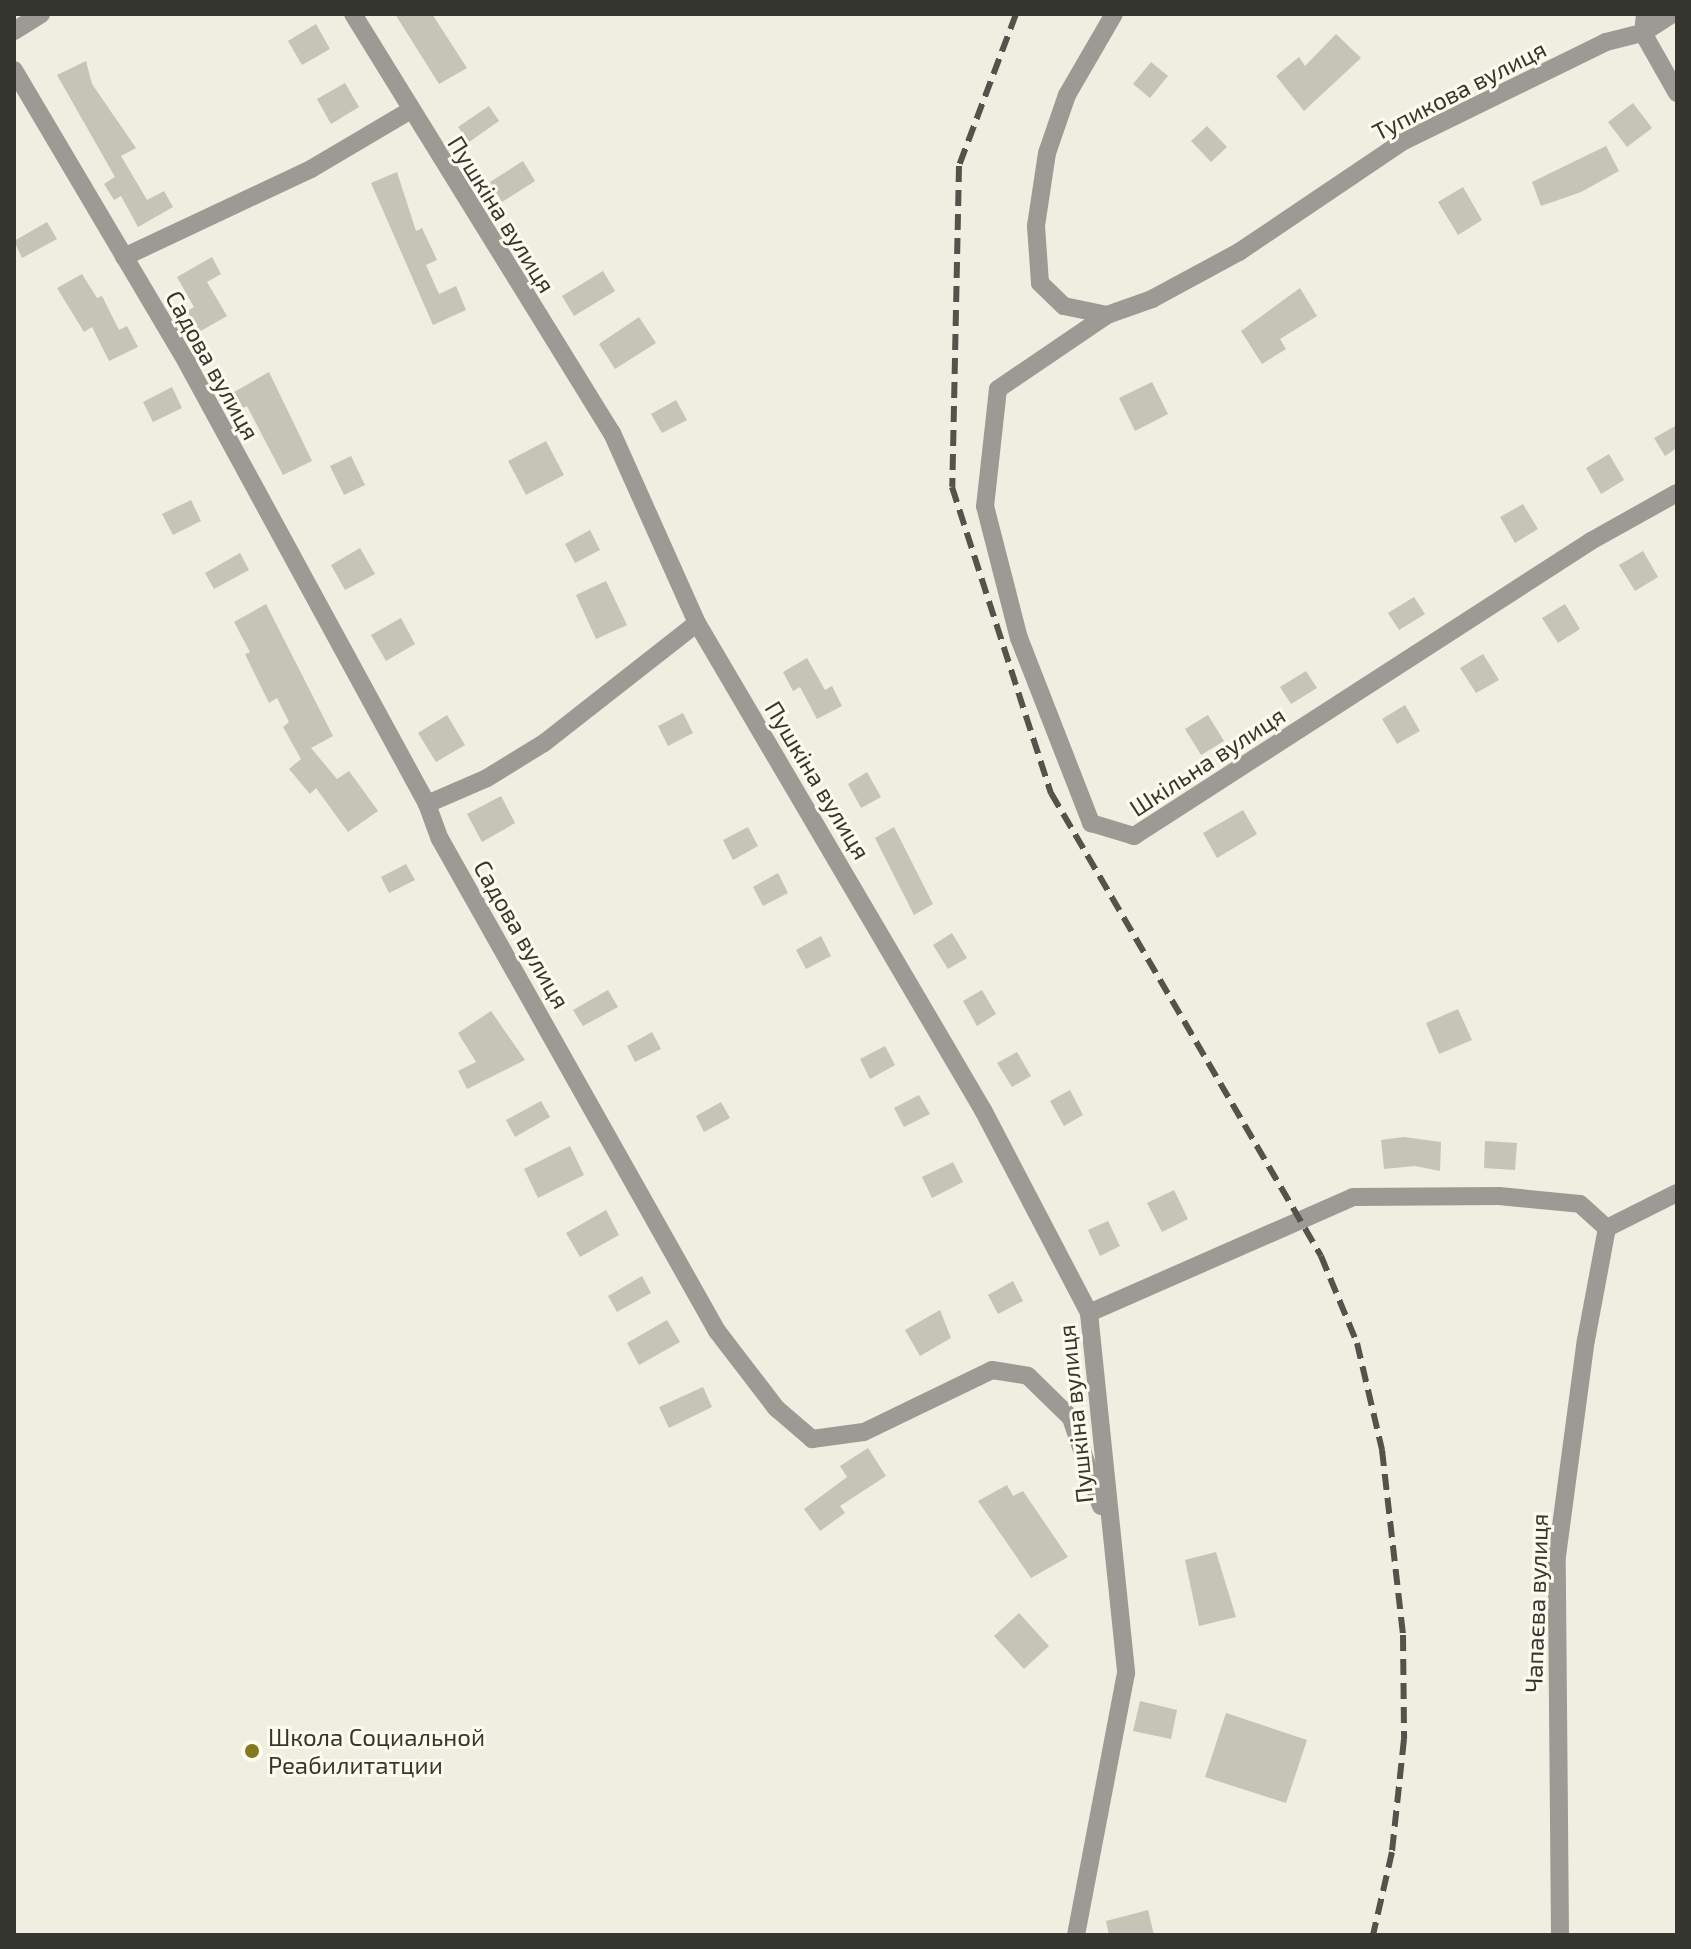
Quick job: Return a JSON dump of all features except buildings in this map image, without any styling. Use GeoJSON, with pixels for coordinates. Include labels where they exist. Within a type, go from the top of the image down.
{"type":"FeatureCollection","features":[{"type":"Feature","properties":{"kind":"street"},"geometry":{"type":"LineString","coordinates":[[14,31],[41,14]]}},
{"type":"Feature","properties":{"kind":"street","name":"Пушкіна вулиця"},"geometry":{"type":"LineString","coordinates":[[353,14],[409,111],[612,433],[697,623],[976,1097],[1089,1313],[1126,1673],[1076,1935]]}},
{"type":"Feature","properties":{"kind":"street"},"geometry":{"type":"LineString","coordinates":[[1107,315],[1064,306],[1040,283],[1036,226],[1047,153],[1067,95],[1114,14]]}},
{"type":"Feature","properties":{"kind":"street","name":"Тупикова вулиця"},"geometry":{"type":"LineString","coordinates":[[1107,315],[1152,299],[1239,252],[1402,142],[1644,23],[1672,14]]}},
{"type":"Feature","properties":{"kind":"street"},"geometry":{"type":"LineString","coordinates":[[1644,23],[1677,93]]}},
{"type":"Feature","properties":{"kind":"street","name":"Садова вулиця"},"geometry":{"type":"LineString","coordinates":[[14,70],[124,257],[427,804],[440,839],[709,1318],[776,1408],[812,1439],[864,1432],[992,1370],[1028,1376],[1071,1418],[1112,1537]]}},
{"type":"Feature","properties":{"kind":"street"},"geometry":{"type":"LineString","coordinates":[[124,257],[311,169],[409,111]]}},
{"type":"Feature","properties":{"kind":"street","name":"Шкільна вулиця"},"geometry":{"type":"LineString","coordinates":[[1107,315],[998,389],[985,506],[1019,638],[1091,823],[1134,836],[1591,541],[1677,493]]}},
{"type":"Feature","properties":{"kind":"street"},"geometry":{"type":"LineString","coordinates":[[427,804],[487,778],[544,743],[697,623]]}},
{"type":"Feature","properties":{"kind":"street"},"geometry":{"type":"LineString","coordinates":[[1089,1313],[1353,1197],[1499,1196],[1580,1204],[1607,1228],[1677,1193]]}},
{"type":"Feature","properties":{"kind":"street","name":"Чапаєва вулиця"},"geometry":{"type":"LineString","coordinates":[[1560,1935],[1557,1556],[1607,1228]]}},
{"type":"Feature","properties":{"kind":"railway"},"geometry":{"type":"LineString","coordinates":[[1016,14],[959,166],[952,487],[1051,793],[1321,1256],[1357,1343],[1382,1450],[1403,1635],[1404,1739],[1392,1852],[1373,1935]]}},
{"type":"Feature","properties":{"kind":"place","name":"Школа Социальной Реабилитатции"},"geometry":{"type":"Point","coordinates":[252,1751]}}]}
